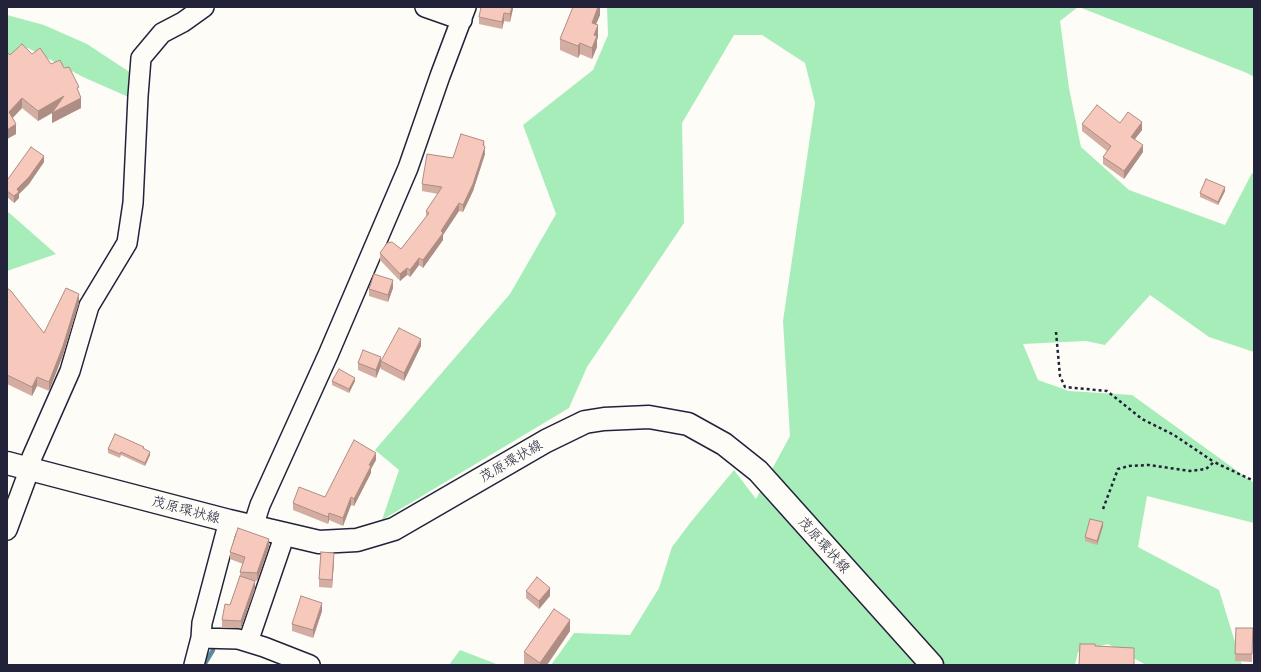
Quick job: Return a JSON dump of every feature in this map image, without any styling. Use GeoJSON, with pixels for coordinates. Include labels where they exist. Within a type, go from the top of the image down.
{"type":"FeatureCollection","features":[{"type":"Feature","properties":{"kind":"main road","name":"茂原環状線"},"geometry":{"type":"LineString","coordinates":[[7,463],[229,521],[319,542],[357,540],[394,529],[546,440],[585,422],[604,419],[649,417],[688,424],[724,444],[758,471],[932,665]]}},
{"type":"Feature","properties":{"kind":"street"},"geometry":{"type":"LineString","coordinates":[[7,530],[30,468],[32,457],[70,371],[89,306],[127,243],[133,203],[138,96],[142,58],[162,33],[183,22],[204,7]]}},
{"type":"Feature","properties":{"kind":"street"},"geometry":{"type":"LineString","coordinates":[[253,527],[260,505],[328,355],[408,168],[464,13],[425,7]]}},
{"type":"Feature","properties":{"kind":"street"},"geometry":{"type":"LineString","coordinates":[[194,665],[201,638],[202,623],[229,521]]}},
{"type":"Feature","properties":{"kind":"street"},"geometry":{"type":"LineString","coordinates":[[248,642],[285,534]]}},
{"type":"Feature","properties":{"kind":"street"},"geometry":{"type":"LineString","coordinates":[[201,638],[238,639],[310,665]]}},
{"type":"Feature","properties":{"kind":"path"},"geometry":{"type":"LineString","coordinates":[[1056,332],[1060,376],[1065,387],[1107,391],[1142,419],[1174,435],[1214,462],[1254,481]]}},
{"type":"Feature","properties":{"kind":"path"},"geometry":{"type":"LineString","coordinates":[[1103,509],[1118,469],[1129,466],[1149,465],[1190,471],[1206,469],[1214,462]]}},
{"type":"Feature","properties":{"kind":"green space"},"geometry":{"type":"Polygon","coordinates":[[[607,7],[1078,7],[1060,21],[1069,88],[1081,147],[1129,190],[1225,225],[1252,173],[1254,174],[1254,352],[1209,337],[1150,295],[1105,345],[1086,341],[1023,344],[1038,380],[1069,391],[1132,395],[1254,483],[1254,523],[1147,496],[1138,547],[1219,590],[1242,665],[1146,665],[1108,644],[1078,652],[1075,665],[551,665],[574,633],[630,635],[659,588],[672,547],[690,523],[734,470],[756,499],[790,436],[783,321],[815,103],[805,63],[762,35],[734,35],[682,123],[684,223],[587,367],[569,408],[382,520],[399,470],[375,450],[510,294],[556,214],[523,125],[593,70],[608,35],[607,7]]]}},
{"type":"Feature","properties":{"kind":"green space"},"geometry":{"type":"Polygon","coordinates":[[[1079,7],[1254,7],[1254,77],[1247,73],[1079,7]]]}},
{"type":"Feature","properties":{"kind":"green space"},"geometry":{"type":"Polygon","coordinates":[[[7,15],[44,25],[87,44],[134,75],[133,99],[83,77],[28,48],[7,62],[7,15]]]}},
{"type":"Feature","properties":{"kind":"green space"},"geometry":{"type":"Polygon","coordinates":[[[7,211],[56,254],[7,271],[7,211]]]}},
{"type":"Feature","properties":{"kind":"green space"},"geometry":{"type":"Polygon","coordinates":[[[460,650],[499,665],[449,665],[460,650]]]}},
{"type":"Feature","properties":{"kind":"building"},"geometry":{"type":"Polygon","coordinates":[[[481,7],[512,7],[510,14],[504,13],[502,22],[479,17],[481,7]]]}},
{"type":"Feature","properties":{"kind":"building"},"geometry":{"type":"Polygon","coordinates":[[[573,7],[598,7],[592,23],[598,25],[594,35],[597,36],[592,48],[580,43],[578,46],[560,39],[573,7]]]}},
{"type":"Feature","properties":{"kind":"building"},"geometry":{"type":"Polygon","coordinates":[[[22,44],[32,54],[40,48],[51,64],[60,60],[64,68],[69,67],[79,87],[77,88],[81,98],[52,113],[64,96],[38,111],[22,98],[9,112],[16,124],[7,130],[7,55],[8,53],[10,55],[22,44]]]}},
{"type":"Feature","properties":{"kind":"building"},"geometry":{"type":"Polygon","coordinates":[[[1097,105],[1120,123],[1128,112],[1142,122],[1131,137],[1143,145],[1124,171],[1103,157],[1111,146],[1082,124],[1097,105]]]}},
{"type":"Feature","properties":{"kind":"building"},"geometry":{"type":"Polygon","coordinates":[[[461,134],[484,141],[483,145],[485,147],[473,184],[463,205],[459,203],[441,231],[443,233],[423,260],[419,258],[410,270],[407,268],[400,274],[380,253],[387,243],[392,242],[401,249],[429,213],[426,211],[442,187],[422,184],[427,154],[453,158],[461,134]]]}},
{"type":"Feature","properties":{"kind":"building"},"geometry":{"type":"Polygon","coordinates":[[[31,147],[44,156],[29,177],[17,189],[19,192],[14,196],[7,191],[7,178],[8,179],[31,147]]]}},
{"type":"Feature","properties":{"kind":"building"},"geometry":{"type":"Polygon","coordinates":[[[1206,179],[1225,187],[1218,202],[1200,193],[1206,179]]]}},
{"type":"Feature","properties":{"kind":"building"},"geometry":{"type":"Polygon","coordinates":[[[374,274],[393,280],[388,295],[369,289],[374,274]]]}},
{"type":"Feature","properties":{"kind":"building"},"geometry":{"type":"Polygon","coordinates":[[[7,288],[44,333],[66,288],[79,294],[63,346],[49,382],[37,377],[32,387],[7,375],[7,288]]]}},
{"type":"Feature","properties":{"kind":"building"},"geometry":{"type":"Polygon","coordinates":[[[399,328],[421,339],[404,373],[381,361],[399,328]]]}},
{"type":"Feature","properties":{"kind":"building"},"geometry":{"type":"Polygon","coordinates":[[[363,350],[381,357],[376,370],[358,363],[363,350]]]}},
{"type":"Feature","properties":{"kind":"building"},"geometry":{"type":"Polygon","coordinates":[[[339,369],[355,378],[349,389],[332,381],[339,369]]]}},
{"type":"Feature","properties":{"kind":"building"},"geometry":{"type":"Polygon","coordinates":[[[115,434],[144,447],[143,448],[150,452],[145,463],[121,452],[120,454],[108,449],[115,434]]]}},
{"type":"Feature","properties":{"kind":"building"},"geometry":{"type":"Polygon","coordinates":[[[354,440],[376,453],[354,499],[351,497],[343,518],[329,513],[328,517],[293,503],[299,487],[325,497],[354,440]]]}},
{"type":"Feature","properties":{"kind":"building"},"geometry":{"type":"Polygon","coordinates":[[[1090,519],[1103,522],[1097,541],[1085,537],[1090,519]]]}},
{"type":"Feature","properties":{"kind":"building"},"geometry":{"type":"Polygon","coordinates":[[[238,528],[269,539],[257,573],[240,572],[245,557],[230,552],[238,528]]]}},
{"type":"Feature","properties":{"kind":"building"},"geometry":{"type":"Polygon","coordinates":[[[321,552],[334,553],[332,580],[319,579],[321,552]]]}},
{"type":"Feature","properties":{"kind":"building"},"geometry":{"type":"Polygon","coordinates":[[[240,576],[255,581],[241,621],[222,620],[225,604],[230,605],[240,576]]]}},
{"type":"Feature","properties":{"kind":"building"},"geometry":{"type":"Polygon","coordinates":[[[537,577],[550,588],[539,601],[526,591],[537,577]]]}},
{"type":"Feature","properties":{"kind":"building"},"geometry":{"type":"Polygon","coordinates":[[[301,596],[322,603],[313,630],[292,624],[301,596]]]}},
{"type":"Feature","properties":{"kind":"building"},"geometry":{"type":"Polygon","coordinates":[[[554,609],[570,620],[540,663],[524,652],[554,609]]]}},
{"type":"Feature","properties":{"kind":"building"},"geometry":{"type":"Polygon","coordinates":[[[1236,628],[1253,628],[1252,654],[1235,654],[1236,628]]]}},
{"type":"Feature","properties":{"kind":"building"},"geometry":{"type":"Polygon","coordinates":[[[1080,644],[1134,648],[1134,665],[1079,665],[1080,644]]]}},
{"type":"Feature","properties":{"kind":"waterway"},"geometry":{"type":"LineString","coordinates":[[204,665],[213,650]]}}]}
